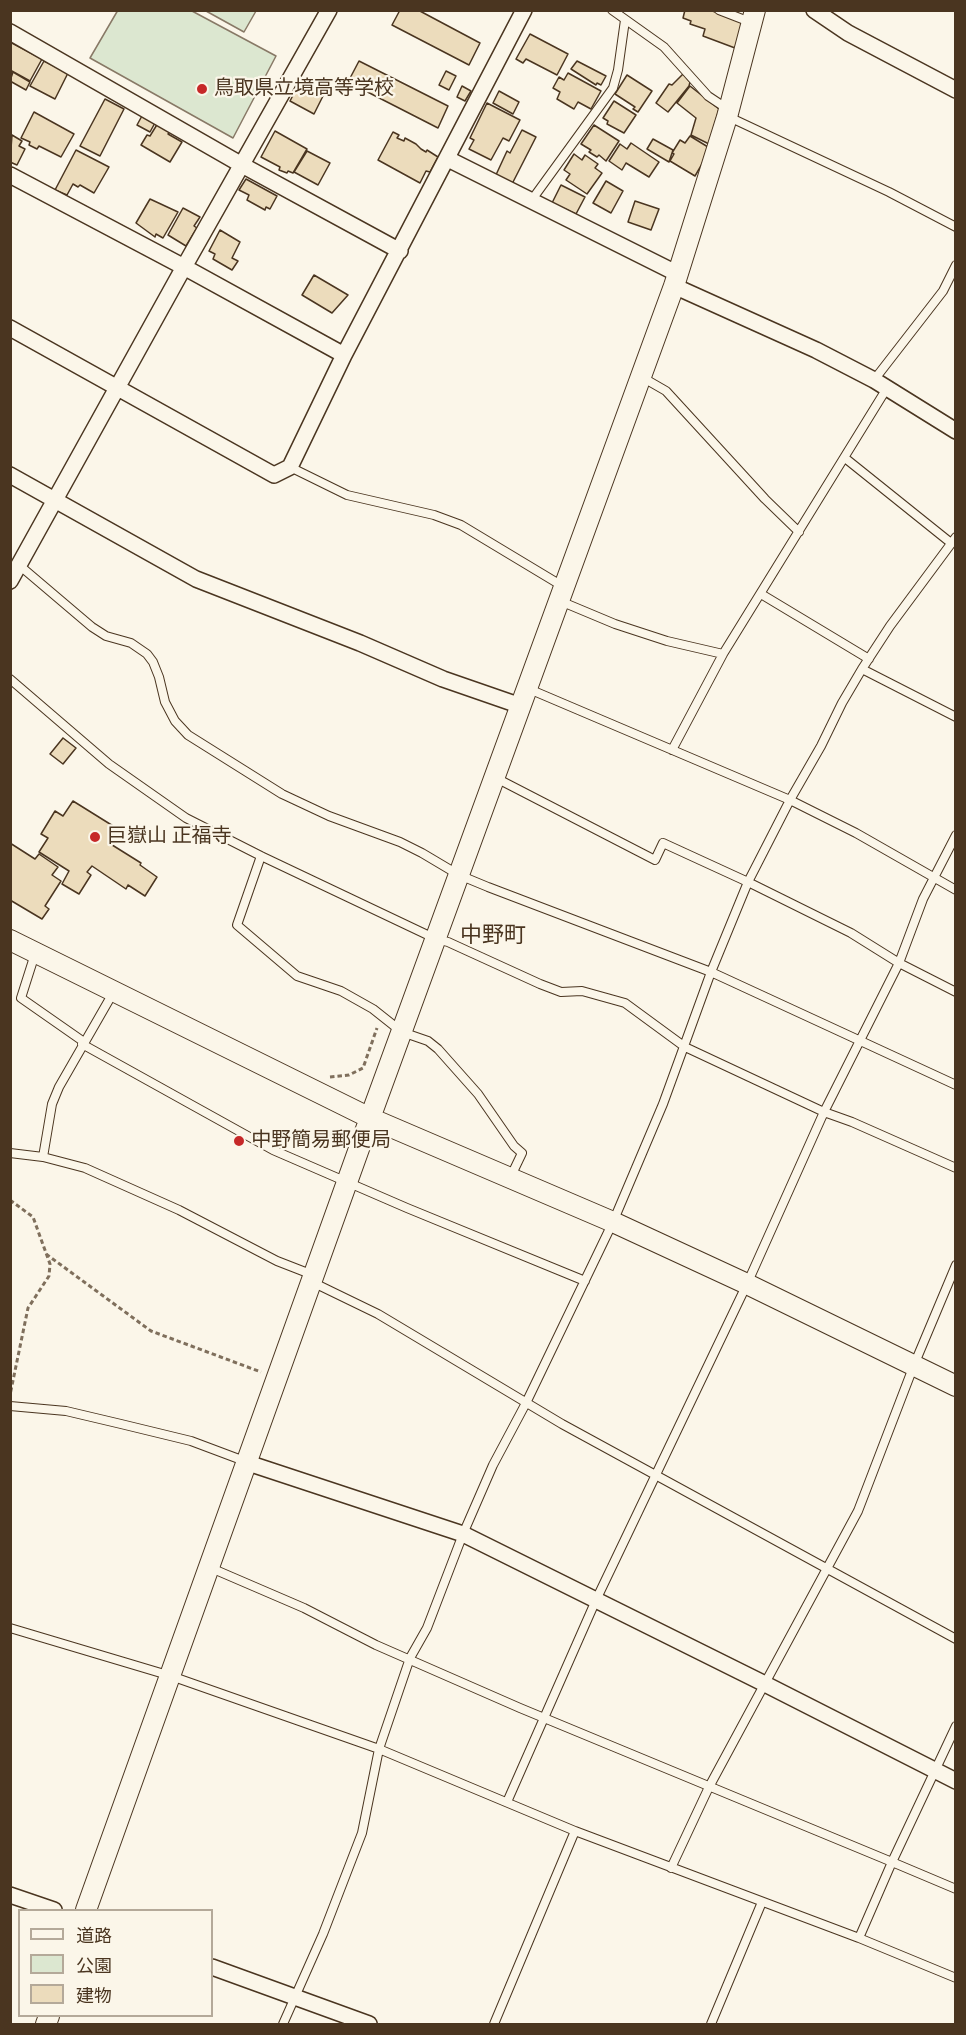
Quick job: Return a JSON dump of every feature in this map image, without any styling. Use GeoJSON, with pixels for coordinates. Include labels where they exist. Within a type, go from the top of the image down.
{"type":"FeatureCollection","features":[{"type":"Feature","properties":{"kind":"street"},"geometry":{"type":"LineString","coordinates":[[10,581],[329,10]]}},
{"type":"Feature","properties":{"kind":"street"},"geometry":{"type":"LineString","coordinates":[[10,328],[274,475],[290,467],[344,355],[524,10]]}},
{"type":"Feature","properties":{"kind":"street"},"geometry":{"type":"LineString","coordinates":[[814,10],[848,33],[956,90]]}},
{"type":"Feature","properties":{"kind":"street"},"geometry":{"type":"LineString","coordinates":[[87,1909],[211,1568],[370,1119],[676,280],[728,114],[753,16]]}},
{"type":"Feature","properties":{"kind":"street"},"geometry":{"type":"LineString","coordinates":[[10,32],[242,165],[400,251]]}},
{"type":"Feature","properties":{"kind":"street"},"geometry":{"type":"LineString","coordinates":[[448,159],[531,201],[676,280],[881,384],[956,431]]}},
{"type":"Feature","properties":{"kind":"street"},"geometry":{"type":"LineString","coordinates":[[10,176],[184,267],[344,355]]}},
{"type":"Feature","properties":{"kind":"street"},"geometry":{"type":"LineString","coordinates":[[10,475],[196,579],[360,643],[443,679],[524,697]]}},
{"type":"Feature","properties":{"kind":"street"},"geometry":{"type":"LineString","coordinates":[[10,940],[370,1119],[613,1222],[747,1284],[956,1386]]}},
{"type":"Feature","properties":{"kind":"street"},"geometry":{"type":"LineString","coordinates":[[248,1463],[463,1534],[956,1781]]}},
{"type":"Feature","properties":{"kind":"street"},"geometry":{"type":"LineString","coordinates":[[10,1895],[48,1909]]}},
{"type":"Feature","properties":{"kind":"street"},"geometry":{"type":"LineString","coordinates":[[213,1967],[369,2025]]}},
{"type":"Feature","properties":{"kind":"lane"},"geometry":{"type":"LineString","coordinates":[[719,10],[753,16]]}},
{"type":"Feature","properties":{"kind":"lane"},"geometry":{"type":"LineString","coordinates":[[616,11],[664,47],[708,96],[728,114],[956,227]]}},
{"type":"Feature","properties":{"kind":"lane"},"geometry":{"type":"LineString","coordinates":[[531,201],[613,88],[625,20]]}},
{"type":"Feature","properties":{"kind":"lane"},"geometry":{"type":"LineString","coordinates":[[672,750],[723,654],[845,458],[881,384],[943,291],[956,265]]}},
{"type":"Feature","properties":{"kind":"lane"},"geometry":{"type":"LineString","coordinates":[[640,376],[666,391],[743,476],[799,532]]}},
{"type":"Feature","properties":{"kind":"lane"},"geometry":{"type":"LineString","coordinates":[[283,2025],[323,1934],[362,1833],[379,1749],[410,1658],[427,1628],[463,1534],[493,1465],[526,1403],[613,1222],[685,1047],[711,972],[748,882],[862,669],[890,626],[953,540],[845,458]]}},
{"type":"Feature","properties":{"kind":"lane"},"geometry":{"type":"LineString","coordinates":[[290,467],[347,495],[434,515],[461,525],[562,594],[636,631],[723,654]]}},
{"type":"Feature","properties":{"kind":"lane"},"geometry":{"type":"LineString","coordinates":[[19,565],[92,627],[106,636],[131,643],[147,654],[159,677],[165,702],[175,721],[188,735],[282,794],[329,816],[400,842],[459,875],[711,972],[956,1085]]}},
{"type":"Feature","properties":{"kind":"lane"},"geometry":{"type":"LineString","coordinates":[[761,594],[869,659]]}},
{"type":"Feature","properties":{"kind":"lane"},"geometry":{"type":"LineString","coordinates":[[862,669],[956,717]]}},
{"type":"Feature","properties":{"kind":"lane"},"geometry":{"type":"LineString","coordinates":[[10,678],[109,764],[186,818],[436,939],[448,942],[561,992],[582,991],[625,1003],[685,1047],[824,1112],[956,1168]]}},
{"type":"Feature","properties":{"kind":"lane"},"geometry":{"type":"LineString","coordinates":[[524,697],[672,750],[790,800],[856,833],[956,890]]}},
{"type":"Feature","properties":{"kind":"lane"},"geometry":{"type":"LineString","coordinates":[[495,778],[655,860],[663,843],[748,882],[851,933],[899,963],[956,992]]}},
{"type":"Feature","properties":{"kind":"lane"},"geometry":{"type":"LineString","coordinates":[[507,1803],[596,1600],[747,1284],[824,1112],[899,963],[923,899],[956,835]]}},
{"type":"Feature","properties":{"kind":"lane"},"geometry":{"type":"LineString","coordinates":[[261,856],[237,925],[297,976],[341,991],[359,1000],[402,1032],[428,1041],[438,1049],[478,1094],[514,1146],[522,1153],[510,1178]]}},
{"type":"Feature","properties":{"kind":"lane"},"geometry":{"type":"LineString","coordinates":[[35,952],[21,998],[83,1043],[273,1150],[585,1281]]}},
{"type":"Feature","properties":{"kind":"lane"},"geometry":{"type":"LineString","coordinates":[[43,1157],[52,1104],[83,1043],[114,991]]}},
{"type":"Feature","properties":{"kind":"lane"},"geometry":{"type":"LineString","coordinates":[[10,1153],[43,1157],[85,1168],[179,1210],[378,1314],[526,1403],[956,1639]]}},
{"type":"Feature","properties":{"kind":"lane"},"geometry":{"type":"LineString","coordinates":[[671,1868],[709,1787],[858,1511],[914,1365],[956,1265]]}},
{"type":"Feature","properties":{"kind":"lane"},"geometry":{"type":"LineString","coordinates":[[10,1406],[66,1411],[122,1424],[191,1441],[248,1463]]}},
{"type":"Feature","properties":{"kind":"lane"},"geometry":{"type":"LineString","coordinates":[[211,1568],[254,1585],[376,1645],[956,1889]]}},
{"type":"Feature","properties":{"kind":"lane"},"geometry":{"type":"LineString","coordinates":[[10,1628],[171,1676],[379,1749],[574,1831],[859,1938],[956,1978]]}},
{"type":"Feature","properties":{"kind":"lane"},"geometry":{"type":"LineString","coordinates":[[859,1938],[956,1726]]}},
{"type":"Feature","properties":{"kind":"lane"},"geometry":{"type":"LineString","coordinates":[[495,2025],[574,1831]]}},
{"type":"Feature","properties":{"kind":"lane"},"geometry":{"type":"LineString","coordinates":[[711,2025],[762,1902]]}},
{"type":"Feature","properties":{"kind":"path"},"geometry":{"type":"LineString","coordinates":[[327,1076],[349,1075],[363,1068],[379,1022]]}},
{"type":"Feature","properties":{"kind":"path"},"geometry":{"type":"LineString","coordinates":[[10,1200],[33,1217],[50,1264],[49,1276],[28,1308],[10,1395]]}},
{"type":"Feature","properties":{"kind":"path"},"geometry":{"type":"LineString","coordinates":[[46,1254],[151,1331],[278,1378]]}},
{"type":"Feature","properties":{"kind":"green space","name":"鳥取県立境高等学校"},"geometry":{"type":"Polygon","coordinates":[[[118,10],[192,11],[276,56],[233,138],[90,58],[118,10]]]}},
{"type":"Feature","properties":{"kind":"green space"},"geometry":{"type":"Polygon","coordinates":[[[206,11],[256,11],[244,32],[206,11]]]}},
{"type":"Feature","properties":{"kind":"building"},"geometry":{"type":"Polygon","coordinates":[[[400,10],[418,10],[480,43],[469,65],[392,25],[400,10]]]}},
{"type":"Feature","properties":{"kind":"building"},"geometry":{"type":"Polygon","coordinates":[[[685,10],[710,10],[743,23],[735,48],[703,36],[705,29],[690,24],[691,21],[683,18],[685,10]]]}},
{"type":"Feature","properties":{"kind":"building"},"geometry":{"type":"Polygon","coordinates":[[[530,34],[568,54],[557,75],[526,59],[523,63],[516,59],[530,34]]]}},
{"type":"Feature","properties":{"kind":"building"},"geometry":{"type":"Polygon","coordinates":[[[10,42],[42,59],[30,81],[10,70],[10,42]]]}},
{"type":"Feature","properties":{"kind":"building"},"geometry":{"type":"Polygon","coordinates":[[[44,61],[68,73],[55,99],[30,86],[44,61]]]}},
{"type":"Feature","properties":{"kind":"building"},"geometry":{"type":"Polygon","coordinates":[[[359,61],[448,106],[438,128],[348,82],[359,61]]]}},
{"type":"Feature","properties":{"kind":"building"},"geometry":{"type":"Polygon","coordinates":[[[577,61],[606,76],[601,85],[597,83],[596,85],[571,69],[577,61]]]}},
{"type":"Feature","properties":{"kind":"building"},"geometry":{"type":"Polygon","coordinates":[[[446,71],[456,76],[449,90],[439,85],[446,71]]]}},
{"type":"Feature","properties":{"kind":"building"},"geometry":{"type":"Polygon","coordinates":[[[13,72],[30,82],[26,90],[10,81],[13,72]]]}},
{"type":"Feature","properties":{"kind":"building"},"geometry":{"type":"Polygon","coordinates":[[[568,73],[601,91],[591,109],[578,102],[574,109],[557,99],[560,92],[553,88],[559,77],[564,80],[568,73]]]}},
{"type":"Feature","properties":{"kind":"building"},"geometry":{"type":"Polygon","coordinates":[[[683,74],[690,82],[689,86],[668,112],[656,103],[669,84],[672,85],[683,74]]]}},
{"type":"Feature","properties":{"kind":"building"},"geometry":{"type":"Polygon","coordinates":[[[627,75],[652,91],[638,112],[633,109],[635,107],[615,94],[627,75]]]}},
{"type":"Feature","properties":{"kind":"building"},"geometry":{"type":"Polygon","coordinates":[[[299,84],[323,96],[314,114],[290,101],[299,84]]]}},
{"type":"Feature","properties":{"kind":"building"},"geometry":{"type":"Polygon","coordinates":[[[462,86],[471,91],[465,101],[457,97],[462,86]]]}},
{"type":"Feature","properties":{"kind":"building"},"geometry":{"type":"Polygon","coordinates":[[[690,86],[719,109],[709,144],[691,135],[696,118],[677,103],[690,86]]]}},
{"type":"Feature","properties":{"kind":"building"},"geometry":{"type":"Polygon","coordinates":[[[499,91],[519,102],[513,114],[493,103],[499,91]]]}},
{"type":"Feature","properties":{"kind":"building"},"geometry":{"type":"Polygon","coordinates":[[[105,99],[124,109],[100,156],[80,146],[105,99]]]}},
{"type":"Feature","properties":{"kind":"building"},"geometry":{"type":"Polygon","coordinates":[[[614,101],[636,115],[624,133],[607,124],[608,121],[603,118],[614,101]]]}},
{"type":"Feature","properties":{"kind":"building"},"geometry":{"type":"Polygon","coordinates":[[[487,103],[520,120],[509,141],[503,138],[491,160],[469,149],[474,140],[470,138],[487,103]]]}},
{"type":"Feature","properties":{"kind":"building"},"geometry":{"type":"Polygon","coordinates":[[[34,112],[74,134],[61,157],[39,146],[37,149],[29,145],[30,142],[21,138],[34,112]]]}},
{"type":"Feature","properties":{"kind":"building"},"geometry":{"type":"Polygon","coordinates":[[[143,114],[156,121],[150,132],[137,125],[143,114]]]}},
{"type":"Feature","properties":{"kind":"building"},"geometry":{"type":"Polygon","coordinates":[[[158,123],[171,130],[168,134],[182,142],[170,162],[141,145],[158,123]]]}},
{"type":"Feature","properties":{"kind":"building"},"geometry":{"type":"Polygon","coordinates":[[[594,125],[619,141],[606,161],[599,155],[597,157],[589,152],[591,150],[581,144],[594,125]]]}},
{"type":"Feature","properties":{"kind":"building"},"geometry":{"type":"Polygon","coordinates":[[[522,130],[536,137],[511,186],[495,177],[507,151],[510,153],[522,130]]]}},
{"type":"Feature","properties":{"kind":"building"},"geometry":{"type":"Polygon","coordinates":[[[275,131],[307,149],[293,173],[279,170],[280,167],[261,157],[275,131]]]}},
{"type":"Feature","properties":{"kind":"building"},"geometry":{"type":"Polygon","coordinates":[[[393,132],[399,135],[397,138],[404,141],[405,138],[438,157],[430,172],[426,171],[420,183],[378,160],[393,132]]]}},
{"type":"Feature","properties":{"kind":"building"},"geometry":{"type":"Polygon","coordinates":[[[12,135],[22,141],[19,146],[25,149],[17,165],[10,162],[12,135]]]}},
{"type":"Feature","properties":{"kind":"building"},"geometry":{"type":"Polygon","coordinates":[[[690,136],[708,147],[695,176],[670,161],[680,140],[685,143],[690,136]]]}},
{"type":"Feature","properties":{"kind":"building"},"geometry":{"type":"Polygon","coordinates":[[[653,139],[673,150],[669,162],[647,149],[653,139]]]}},
{"type":"Feature","properties":{"kind":"building"},"geometry":{"type":"Polygon","coordinates":[[[631,143],[659,162],[649,177],[626,163],[622,170],[609,161],[620,144],[627,149],[631,143]]]}},
{"type":"Feature","properties":{"kind":"building"},"geometry":{"type":"Polygon","coordinates":[[[76,150],[109,167],[94,193],[80,185],[78,187],[73,184],[67,195],[55,190],[76,150]]]}},
{"type":"Feature","properties":{"kind":"building"},"geometry":{"type":"Polygon","coordinates":[[[307,151],[330,163],[318,185],[294,172],[307,151]]]}},
{"type":"Feature","properties":{"kind":"building"},"geometry":{"type":"Polygon","coordinates":[[[574,154],[582,160],[585,155],[598,164],[595,168],[602,173],[587,194],[566,180],[570,174],[564,170],[574,154]]]}},
{"type":"Feature","properties":{"kind":"building"},"geometry":{"type":"Polygon","coordinates":[[[246,179],[277,196],[270,209],[266,207],[265,210],[247,200],[249,195],[239,190],[246,179]]]}},
{"type":"Feature","properties":{"kind":"building"},"geometry":{"type":"Polygon","coordinates":[[[606,181],[623,191],[611,213],[593,203],[606,181]]]}},
{"type":"Feature","properties":{"kind":"building"},"geometry":{"type":"Polygon","coordinates":[[[561,185],[585,197],[576,214],[552,203],[561,185]]]}},
{"type":"Feature","properties":{"kind":"building"},"geometry":{"type":"Polygon","coordinates":[[[150,199],[178,212],[163,238],[156,234],[155,237],[136,223],[150,199]]]}},
{"type":"Feature","properties":{"kind":"building"},"geometry":{"type":"Polygon","coordinates":[[[635,201],[659,209],[651,230],[628,222],[635,201]]]}},
{"type":"Feature","properties":{"kind":"building"},"geometry":{"type":"Polygon","coordinates":[[[183,208],[200,217],[194,226],[197,228],[186,246],[168,235],[183,208]]]}},
{"type":"Feature","properties":{"kind":"building"},"geometry":{"type":"Polygon","coordinates":[[[220,230],[240,242],[232,258],[238,261],[232,270],[213,259],[215,254],[209,251],[220,230]]]}},
{"type":"Feature","properties":{"kind":"building"},"geometry":{"type":"Polygon","coordinates":[[[314,275],[348,295],[332,313],[302,295],[314,275]]]}},
{"type":"Feature","properties":{"kind":"building"},"geometry":{"type":"Polygon","coordinates":[[[63,738],[76,748],[63,764],[50,754],[63,738]]]}},
{"type":"Feature","properties":{"kind":"building"},"geometry":{"type":"Polygon","coordinates":[[[73,801],[118,829],[109,843],[141,863],[140,865],[157,877],[145,896],[128,885],[126,889],[92,866],[87,872],[91,875],[79,894],[62,884],[69,871],[39,852],[48,838],[41,834],[55,811],[63,816],[73,801]]]}},
{"type":"Feature","properties":{"kind":"building"},"geometry":{"type":"Polygon","coordinates":[[[10,843],[35,859],[39,854],[58,867],[52,875],[61,881],[45,906],[49,909],[42,919],[10,900],[10,843]]]}},
{"type":"Feature","properties":{"kind":"place","name":"鳥取県立境高等学校"},"geometry":{"type":"Point","coordinates":[202,89]}},
{"type":"Feature","properties":{"kind":"place","name":"巨嶽山 正福寺"},"geometry":{"type":"Point","coordinates":[95,837]}},
{"type":"Feature","properties":{"kind":"place","name":"中野簡易郵便局"},"geometry":{"type":"Point","coordinates":[239,1141]}},
{"type":"Feature","properties":{"kind":"district","name":"中野町"},"geometry":{"type":"Point","coordinates":[493,936]}}]}
